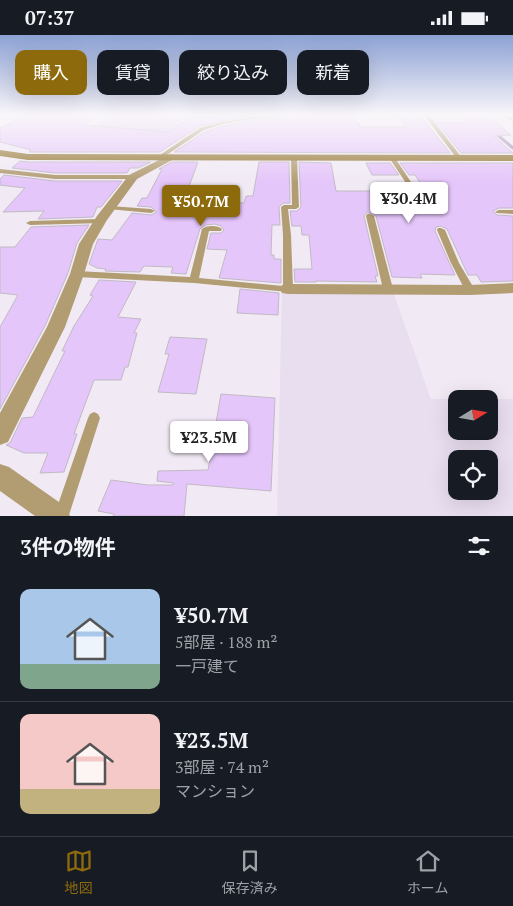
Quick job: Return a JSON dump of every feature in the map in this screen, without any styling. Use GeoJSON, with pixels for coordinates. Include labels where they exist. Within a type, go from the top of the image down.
{"type":"FeatureCollection","features":[{"type":"Feature","properties":{"kind":"street"},"geometry":{"type":"LineString","coordinates":[[0,153],[28,157],[513,159]]}},
{"type":"Feature","properties":{"kind":"street"},"geometry":{"type":"LineString","coordinates":[[0,435],[56,327],[77,274],[86,245],[100,221],[133,177],[165,157]]}},
{"type":"Feature","properties":{"kind":"street"},"geometry":{"type":"LineString","coordinates":[[288,289],[470,290],[513,288]]}},
{"type":"Feature","properties":{"kind":"street"},"geometry":{"type":"LineString","coordinates":[[0,476],[59,516]]}},
{"type":"Feature","properties":{"kind":"lane"},"geometry":{"type":"LineString","coordinates":[[165,157],[192,136]]}},
{"type":"Feature","properties":{"kind":"lane"},"geometry":{"type":"LineString","coordinates":[[442,136],[460,159]]}},
{"type":"Feature","properties":{"kind":"lane"},"geometry":{"type":"LineString","coordinates":[[77,274],[194,280],[288,289],[288,235],[284,207],[296,207],[294,158]]}},
{"type":"Feature","properties":{"kind":"lane"},"geometry":{"type":"LineString","coordinates":[[393,159],[412,188]]}},
{"type":"Feature","properties":{"kind":"lane"},"geometry":{"type":"LineString","coordinates":[[0,171],[55,177],[133,177]]}},
{"type":"Feature","properties":{"kind":"lane"},"geometry":{"type":"LineString","coordinates":[[110,208],[151,211]]}},
{"type":"Feature","properties":{"kind":"lane"},"geometry":{"type":"LineString","coordinates":[[500,213],[513,212]]}},
{"type":"Feature","properties":{"kind":"lane"},"geometry":{"type":"LineString","coordinates":[[370,216],[388,289]]}},
{"type":"Feature","properties":{"kind":"lane"},"geometry":{"type":"LineString","coordinates":[[30,223],[100,221]]}},
{"type":"Feature","properties":{"kind":"lane"},"geometry":{"type":"LineString","coordinates":[[194,280],[206,229],[218,229]]}},
{"type":"Feature","properties":{"kind":"lane"},"geometry":{"type":"LineString","coordinates":[[441,230],[455,263],[470,290]]}},
{"type":"Feature","properties":{"kind":"lane"},"geometry":{"type":"LineString","coordinates":[[59,516],[94,419]]}},
{"type":"Feature","properties":{"kind":"shaded area"},"geometry":{"type":"Polygon","coordinates":[[[282,289],[392,289],[431,399],[448,399],[448,440],[498,440],[498,399],[513,399],[513,516],[277,516],[282,289]]]}},
{"type":"Feature","properties":{"kind":"building"},"geometry":{"type":"Polygon","coordinates":[[[0,136],[184,136],[160,152],[29,152],[31,150],[0,142],[0,136]]]}},
{"type":"Feature","properties":{"kind":"building"},"geometry":{"type":"Polygon","coordinates":[[[198,136],[437,136],[450,153],[174,152],[198,136]]]}},
{"type":"Feature","properties":{"kind":"building"},"geometry":{"type":"Polygon","coordinates":[[[448,136],[494,136],[513,153],[461,153],[448,136]]]}},
{"type":"Feature","properties":{"kind":"building"},"geometry":{"type":"Polygon","coordinates":[[[20,161],[151,162],[138,168],[130,168],[127,173],[55,173],[12,168],[20,161]]]}},
{"type":"Feature","properties":{"kind":"building"},"geometry":{"type":"Polygon","coordinates":[[[172,162],[198,162],[184,200],[244,203],[246,196],[253,196],[259,162],[289,162],[290,203],[283,203],[279,207],[280,225],[272,225],[271,255],[274,255],[274,259],[281,259],[281,283],[219,278],[227,250],[207,249],[211,233],[221,233],[224,230],[221,226],[215,224],[206,225],[200,229],[186,274],[171,273],[173,267],[144,266],[140,272],[105,271],[106,269],[97,268],[89,264],[98,239],[112,240],[132,213],[151,215],[157,212],[151,207],[137,206],[142,198],[147,198],[162,169],[159,169],[172,162]]]}},
{"type":"Feature","properties":{"kind":"building"},"geometry":{"type":"Polygon","coordinates":[[[299,162],[331,163],[336,191],[375,191],[381,206],[438,209],[415,175],[409,175],[400,163],[513,163],[513,208],[499,208],[493,211],[497,215],[513,216],[513,281],[481,282],[477,275],[468,275],[447,229],[441,226],[436,227],[435,231],[455,275],[420,274],[422,278],[392,277],[376,216],[367,212],[364,216],[378,276],[375,276],[377,282],[295,282],[294,269],[312,269],[309,235],[302,235],[301,226],[292,226],[290,211],[297,211],[301,207],[299,162]]]}},
{"type":"Feature","properties":{"kind":"building"},"geometry":{"type":"Polygon","coordinates":[[[366,163],[390,163],[399,175],[372,175],[366,163]]]}},
{"type":"Feature","properties":{"kind":"building"},"geometry":{"type":"Polygon","coordinates":[[[4,175],[55,181],[122,181],[101,207],[97,207],[93,217],[38,219],[44,211],[3,212],[25,188],[0,185],[0,179],[4,175]]]}},
{"type":"Feature","properties":{"kind":"building"},"geometry":{"type":"Polygon","coordinates":[[[89,225],[77,243],[68,273],[45,326],[0,409],[0,327],[18,295],[0,293],[0,247],[15,247],[31,227],[89,225]]]}},
{"type":"Feature","properties":{"kind":"building"},"geometry":{"type":"Polygon","coordinates":[[[99,280],[136,282],[118,317],[141,319],[134,333],[137,333],[128,367],[125,367],[121,380],[94,380],[74,434],[77,434],[64,472],[40,473],[48,453],[24,453],[6,445],[10,443],[22,418],[33,417],[65,351],[62,351],[74,326],[93,296],[90,295],[99,280]]]}},
{"type":"Feature","properties":{"kind":"building"},"geometry":{"type":"Polygon","coordinates":[[[240,289],[279,293],[278,315],[237,313],[240,289]]]}},
{"type":"Feature","properties":{"kind":"building"},"geometry":{"type":"Polygon","coordinates":[[[170,337],[207,339],[196,394],[158,392],[169,354],[165,354],[170,337]]]}},
{"type":"Feature","properties":{"kind":"building"},"geometry":{"type":"Polygon","coordinates":[[[221,394],[275,398],[271,491],[187,484],[184,516],[113,516],[114,514],[98,511],[111,480],[148,485],[173,485],[174,483],[157,481],[158,471],[208,470],[221,394]]]}},
{"type":"Feature","properties":{"kind":"waterway"},"geometry":{"type":"LineString","coordinates":[[499,136],[513,148]]}}]}
